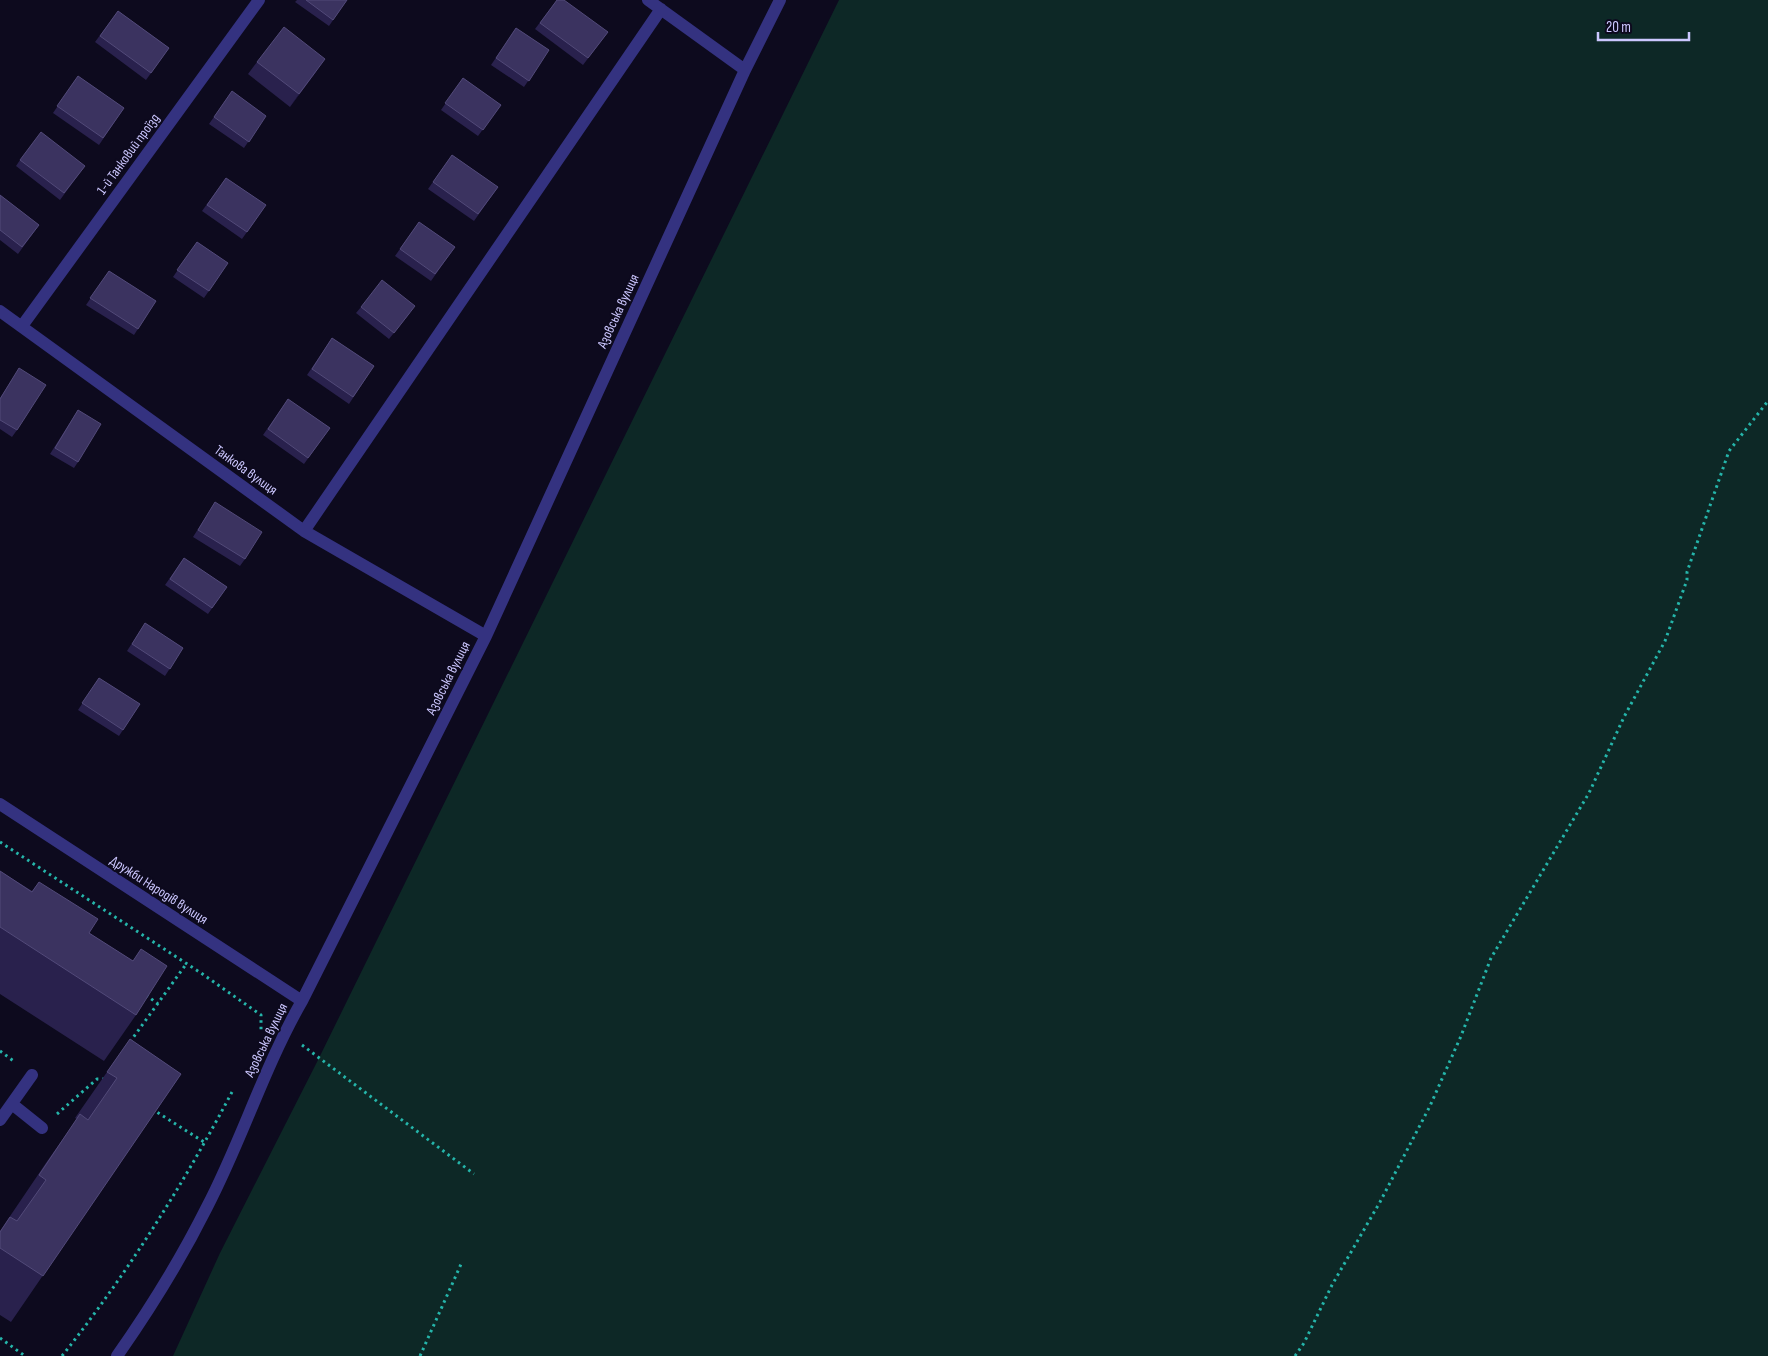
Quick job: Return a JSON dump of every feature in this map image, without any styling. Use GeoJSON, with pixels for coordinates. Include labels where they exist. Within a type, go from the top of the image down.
{"type":"FeatureCollection","features":[{"type":"Feature","properties":{"kind":"street","name":"1-й Танковий проїзд"},"geometry":{"type":"LineString","coordinates":[[22,326],[259,0]]}},
{"type":"Feature","properties":{"kind":"street"},"geometry":{"type":"LineString","coordinates":[[648,0],[746,70]]}},
{"type":"Feature","properties":{"kind":"street","name":"Азовська вулиця"},"geometry":{"type":"LineString","coordinates":[[117,1356],[147,1314],[208,1206],[284,1031],[302,1001],[486,636],[780,0]]}},
{"type":"Feature","properties":{"kind":"street"},"geometry":{"type":"LineString","coordinates":[[304,531],[661,9]]}},
{"type":"Feature","properties":{"kind":"street","name":"Танкова вулиця"},"geometry":{"type":"LineString","coordinates":[[0,311],[304,531],[486,636]]}},
{"type":"Feature","properties":{"kind":"street","name":"Дружби Народів вулиця"},"geometry":{"type":"LineString","coordinates":[[0,804],[302,1001]]}},
{"type":"Feature","properties":{"kind":"street"},"geometry":{"type":"LineString","coordinates":[[0,1120],[32,1075]]}},
{"type":"Feature","properties":{"kind":"street"},"geometry":{"type":"LineString","coordinates":[[12,1104],[42,1128]]}},
{"type":"Feature","properties":{"kind":"path"},"geometry":{"type":"LineString","coordinates":[[1295,1356],[1304,1343],[1332,1285],[1380,1202],[1430,1106],[1461,1036],[1491,958],[1589,793],[1624,717],[1665,642],[1688,580],[1687,572],[1729,451],[1768,401]]}},
{"type":"Feature","properties":{"kind":"path"},"geometry":{"type":"LineString","coordinates":[[0,842],[262,1015],[318,1060],[474,1174]]}},
{"type":"Feature","properties":{"kind":"path"},"geometry":{"type":"LineString","coordinates":[[125,1048],[187,964]]}},
{"type":"Feature","properties":{"kind":"path"},"geometry":{"type":"LineString","coordinates":[[145,994],[158,1004]]}},
{"type":"Feature","properties":{"kind":"path"},"geometry":{"type":"LineString","coordinates":[[260,1039],[262,1015]]}},
{"type":"Feature","properties":{"kind":"path"},"geometry":{"type":"LineString","coordinates":[[103,1078],[108,1071]]}},
{"type":"Feature","properties":{"kind":"path"},"geometry":{"type":"LineString","coordinates":[[42,1128],[97,1079],[103,1078],[111,1083]]}},
{"type":"Feature","properties":{"kind":"path"},"geometry":{"type":"LineString","coordinates":[[62,1356],[106,1300],[155,1225],[234,1090]]}},
{"type":"Feature","properties":{"kind":"path"},"geometry":{"type":"LineString","coordinates":[[145,1105],[204,1142]]}},
{"type":"Feature","properties":{"kind":"path"},"geometry":{"type":"LineString","coordinates":[[420,1356],[462,1262]]}},
{"type":"Feature","properties":{"kind":"path"},"geometry":{"type":"LineString","coordinates":[[0,1338],[25,1356]]}},
{"type":"Feature","properties":{"kind":"green space"},"geometry":{"type":"Polygon","coordinates":[[[839,0],[1768,0],[1768,1356],[173,1356],[220,1253],[318,1060],[839,0]]]}},
{"type":"Feature","properties":{"kind":"building"},"geometry":{"type":"Polygon","coordinates":[[[306,0],[347,0],[333,20],[306,0]]]}},
{"type":"Feature","properties":{"kind":"building"},"geometry":{"type":"Polygon","coordinates":[[[557,0],[564,0],[608,32],[588,58],[540,23],[557,0]]]}},
{"type":"Feature","properties":{"kind":"building"},"geometry":{"type":"Polygon","coordinates":[[[118,11],[169,48],[151,73],[100,36],[118,11]]]}},
{"type":"Feature","properties":{"kind":"building"},"geometry":{"type":"Polygon","coordinates":[[[284,27],[325,59],[299,94],[257,62],[284,27]]]}},
{"type":"Feature","properties":{"kind":"building"},"geometry":{"type":"Polygon","coordinates":[[[516,28],[549,50],[529,81],[496,58],[516,28]]]}},
{"type":"Feature","properties":{"kind":"building"},"geometry":{"type":"Polygon","coordinates":[[[78,76],[124,108],[103,138],[57,106],[78,76]]]}},
{"type":"Feature","properties":{"kind":"building"},"geometry":{"type":"Polygon","coordinates":[[[463,78],[501,105],[483,130],[445,103],[463,78]]]}},
{"type":"Feature","properties":{"kind":"building"},"geometry":{"type":"Polygon","coordinates":[[[232,91],[266,116],[249,142],[214,117],[232,91]]]}},
{"type":"Feature","properties":{"kind":"building"},"geometry":{"type":"Polygon","coordinates":[[[41,132],[85,166],[64,193],[20,160],[41,132]]]}},
{"type":"Feature","properties":{"kind":"building"},"geometry":{"type":"Polygon","coordinates":[[[452,155],[498,187],[478,214],[433,182],[452,155]]]}},
{"type":"Feature","properties":{"kind":"building"},"geometry":{"type":"Polygon","coordinates":[[[226,178],[266,205],[247,232],[207,205],[226,178]]]}},
{"type":"Feature","properties":{"kind":"building"},"geometry":{"type":"Polygon","coordinates":[[[0,195],[39,225],[22,247],[0,230],[0,195]]]}},
{"type":"Feature","properties":{"kind":"building"},"geometry":{"type":"Polygon","coordinates":[[[419,222],[455,247],[435,274],[400,249],[419,222]]]}},
{"type":"Feature","properties":{"kind":"building"},"geometry":{"type":"Polygon","coordinates":[[[197,242],[228,263],[209,291],[177,270],[197,242]]]}},
{"type":"Feature","properties":{"kind":"building"},"geometry":{"type":"Polygon","coordinates":[[[109,271],[156,301],[138,329],[90,298],[109,271]]]}},
{"type":"Feature","properties":{"kind":"building"},"geometry":{"type":"Polygon","coordinates":[[[382,280],[415,306],[394,333],[361,307],[382,280]]]}},
{"type":"Feature","properties":{"kind":"building"},"geometry":{"type":"Polygon","coordinates":[[[332,338],[374,366],[353,397],[312,369],[332,338]]]}},
{"type":"Feature","properties":{"kind":"building"},"geometry":{"type":"Polygon","coordinates":[[[19,368],[46,385],[17,430],[0,420],[0,399],[19,368]]]}},
{"type":"Feature","properties":{"kind":"building"},"geometry":{"type":"Polygon","coordinates":[[[288,399],[330,428],[308,458],[268,429],[288,399]]]}},
{"type":"Feature","properties":{"kind":"building"},"geometry":{"type":"Polygon","coordinates":[[[78,410],[101,424],[78,462],[55,448],[78,410]]]}},
{"type":"Feature","properties":{"kind":"building"},"geometry":{"type":"Polygon","coordinates":[[[215,502],[262,532],[245,559],[198,530],[215,502]]]}},
{"type":"Feature","properties":{"kind":"building"},"geometry":{"type":"Polygon","coordinates":[[[184,558],[227,587],[212,608],[170,579],[184,558]]]}},
{"type":"Feature","properties":{"kind":"building"},"geometry":{"type":"Polygon","coordinates":[[[145,623],[183,648],[170,669],[132,644],[145,623]]]}},
{"type":"Feature","properties":{"kind":"building"},"geometry":{"type":"Polygon","coordinates":[[[99,678],[140,704],[123,730],[82,703],[99,678]]]}},
{"type":"Feature","properties":{"kind":"building"},"geometry":{"type":"Polygon","coordinates":[[[0,871],[32,892],[39,882],[98,919],[89,933],[133,961],[141,949],[167,966],[136,1015],[0,927],[0,871]]]}},
{"type":"Feature","properties":{"kind":"building"},"geometry":{"type":"Polygon","coordinates":[[[130,1039],[181,1074],[43,1276],[0,1248],[0,1232],[10,1217],[17,1221],[46,1180],[39,1175],[80,1114],[88,1120],[117,1078],[107,1072],[130,1039]]]}}]}
